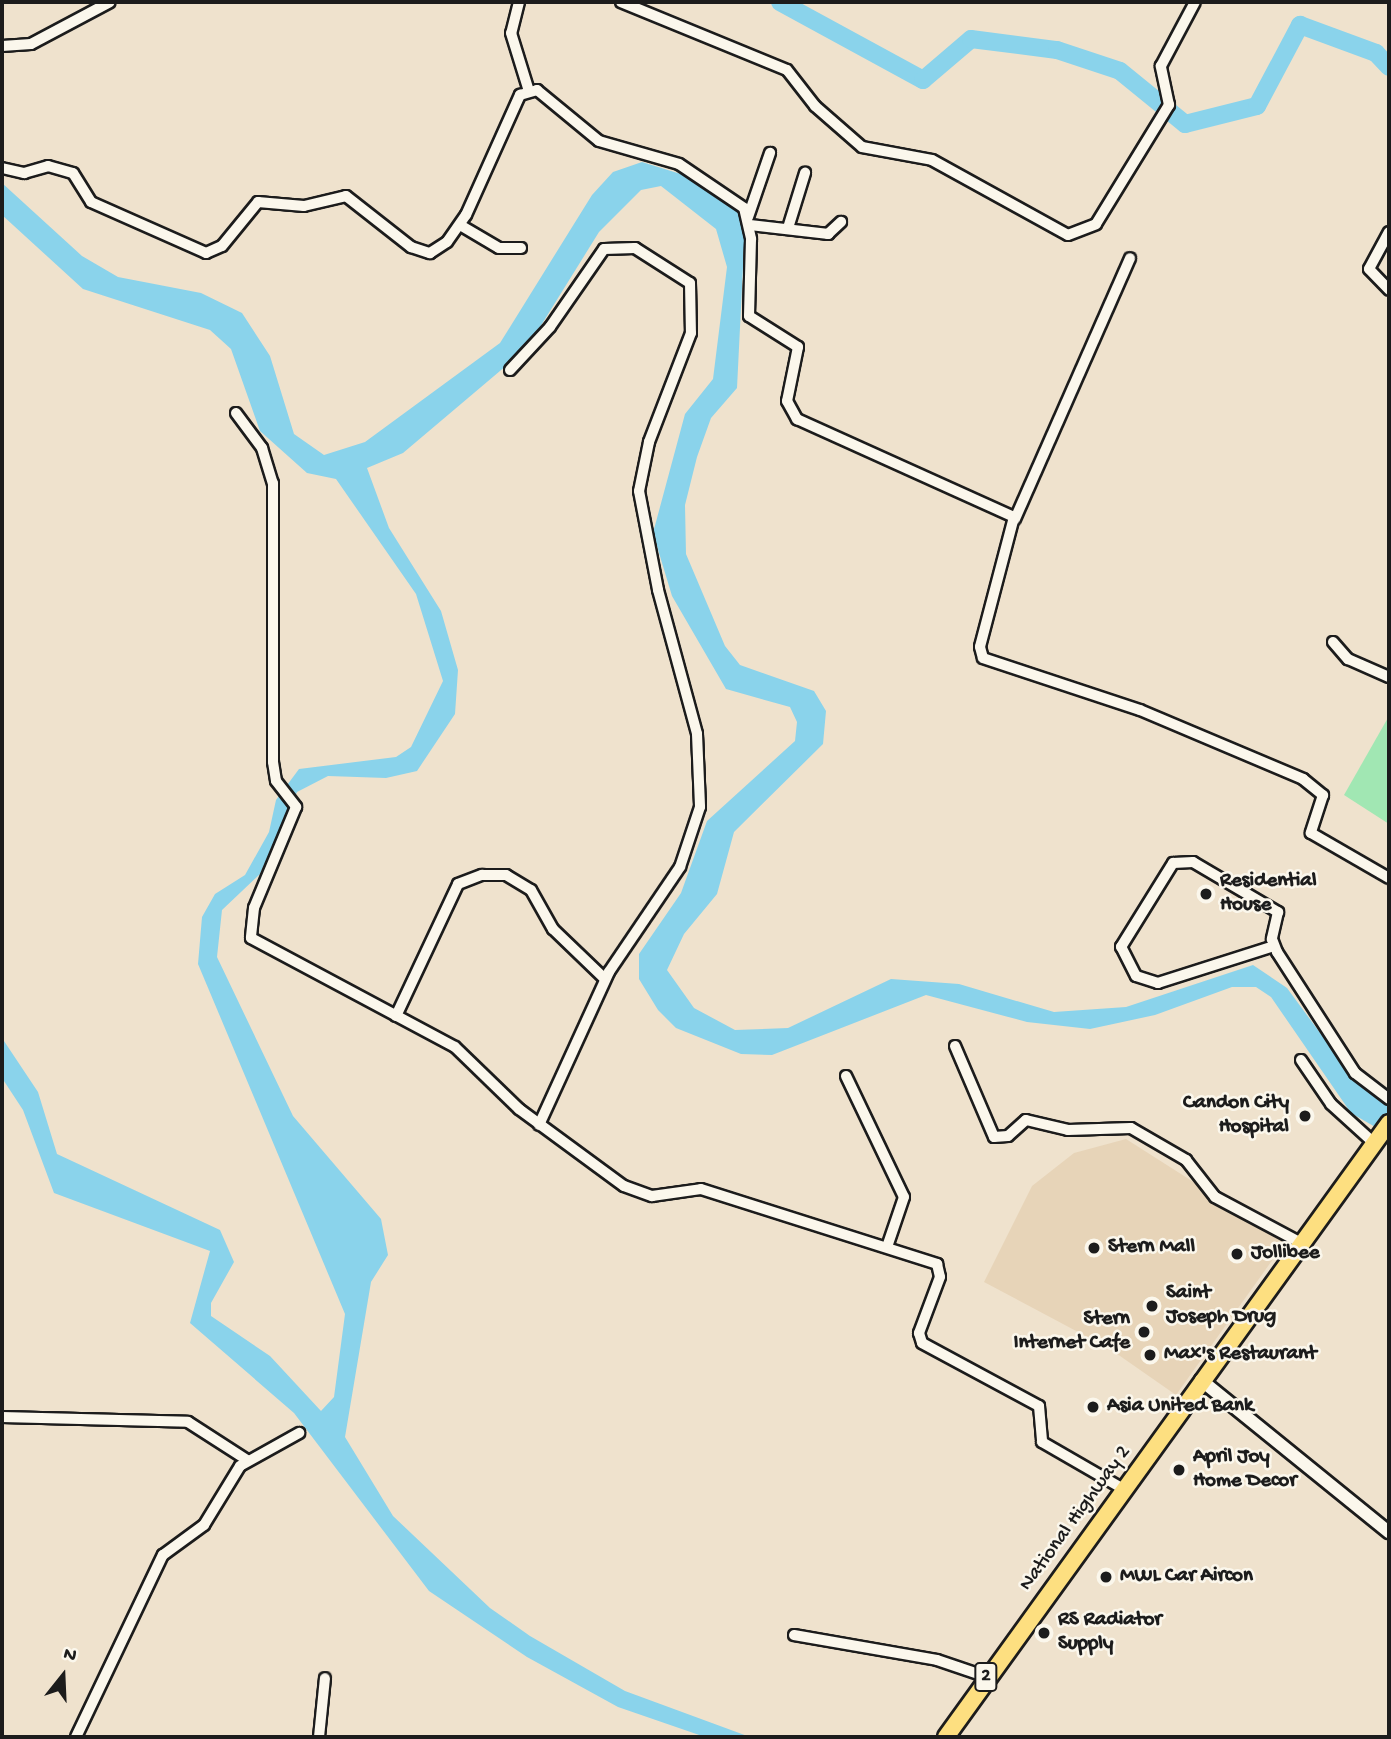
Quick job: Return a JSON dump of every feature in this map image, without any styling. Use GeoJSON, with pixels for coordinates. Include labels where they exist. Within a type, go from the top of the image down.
{"type":"FeatureCollection","features":[{"type":"Feature","properties":{"kind":"main road","name":"National Highway 2"},"geometry":{"type":"LineString","coordinates":[[946,1737],[1389,1123]]}},
{"type":"Feature","properties":{"kind":"street"},"geometry":{"type":"LineString","coordinates":[[2,47],[31,44],[110,2]]}},
{"type":"Feature","properties":{"kind":"street"},"geometry":{"type":"LineString","coordinates":[[2,168],[24,173],[48,166],[73,173],[91,202],[206,253],[222,246],[258,201],[304,206],[346,196],[411,247],[430,253],[460,225],[528,88],[511,33],[519,2]]}},
{"type":"Feature","properties":{"kind":"street"},"geometry":{"type":"LineString","coordinates":[[621,2],[787,70],[815,106],[862,147],[932,160],[1062,233],[1096,224],[1165,109],[1161,66],[1195,2]]}},
{"type":"Feature","properties":{"kind":"street"},"geometry":{"type":"LineString","coordinates":[[528,88],[549,97],[599,141],[694,173],[734,199],[749,221],[828,234],[841,222]]}},
{"type":"Feature","properties":{"kind":"street"},"geometry":{"type":"LineString","coordinates":[[770,153],[749,221],[749,316],[798,346],[787,401],[791,413],[1015,519]]}},
{"type":"Feature","properties":{"kind":"street"},"geometry":{"type":"LineString","coordinates":[[788,228],[805,173]]}},
{"type":"Feature","properties":{"kind":"street"},"geometry":{"type":"LineString","coordinates":[[460,225],[499,248],[521,248]]}},
{"type":"Feature","properties":{"kind":"street"},"geometry":{"type":"LineString","coordinates":[[1389,232],[1369,269],[1389,290]]}},
{"type":"Feature","properties":{"kind":"street"},"geometry":{"type":"LineString","coordinates":[[510,370],[550,327],[604,249],[635,248],[690,283],[691,333],[649,442],[639,491],[658,590],[698,734],[701,807],[663,898],[605,979],[539,1125]]}},
{"type":"Feature","properties":{"kind":"street"},"geometry":{"type":"LineString","coordinates":[[1130,258],[1015,519],[980,647],[983,658],[1140,710],[1303,779],[1323,795],[1311,833],[1389,878]]}},
{"type":"Feature","properties":{"kind":"street"},"geometry":{"type":"LineString","coordinates":[[236,414],[262,448],[273,483],[272,762],[280,787],[291,800],[294,817],[254,908],[251,938],[455,1047],[539,1125],[607,1177],[638,1192],[701,1189],[888,1244],[941,1268],[920,1326],[922,1343],[1039,1406],[1042,1442],[1125,1490]]}},
{"type":"Feature","properties":{"kind":"street"},"geometry":{"type":"LineString","coordinates":[[1333,642],[1348,659],[1389,677]]}},
{"type":"Feature","properties":{"kind":"street"},"geometry":{"type":"LineString","coordinates":[[1274,946],[1158,983],[1136,976],[1121,947],[1173,863],[1184,858],[1278,912],[1274,946],[1349,1065],[1389,1099]]}},
{"type":"Feature","properties":{"kind":"street"},"geometry":{"type":"LineString","coordinates":[[396,1016],[458,884],[482,875],[506,875],[531,890],[553,929],[605,979]]}},
{"type":"Feature","properties":{"kind":"street"},"geometry":{"type":"LineString","coordinates":[[955,1046],[994,1137],[1008,1136],[1026,1120],[1068,1130],[1131,1128],[1186,1160],[1215,1197],[1301,1243]]}},
{"type":"Feature","properties":{"kind":"street"},"geometry":{"type":"LineString","coordinates":[[1301,1060],[1331,1104],[1376,1140]]}},
{"type":"Feature","properties":{"kind":"street"},"geometry":{"type":"LineString","coordinates":[[846,1076],[904,1197],[888,1244]]}},
{"type":"Feature","properties":{"kind":"street"},"geometry":{"type":"LineString","coordinates":[[1201,1380],[1389,1532]]}},
{"type":"Feature","properties":{"kind":"street"},"geometry":{"type":"LineString","coordinates":[[2,1417],[188,1422],[247,1460]]}},
{"type":"Feature","properties":{"kind":"street"},"geometry":{"type":"LineString","coordinates":[[76,1737],[159,1560],[204,1525],[247,1460],[299,1433]]}},
{"type":"Feature","properties":{"kind":"street"},"geometry":{"type":"LineString","coordinates":[[794,1635],[937,1660],[987,1677]]}},
{"type":"Feature","properties":{"kind":"street"},"geometry":{"type":"LineString","coordinates":[[319,1737],[325,1678]]}},
{"type":"Feature","properties":{"kind":"shaded area","name":"Stern Mall"},"geometry":{"type":"Polygon","coordinates":[[[1126,1139],[1286,1241],[1176,1395],[1110,1349],[984,1282],[1032,1186],[1074,1153],[1126,1139]]]}},
{"type":"Feature","properties":{"kind":"green space"},"geometry":{"type":"Polygon","coordinates":[[[1389,716],[1389,824],[1344,795],[1389,716]]]}},
{"type":"Feature","properties":{"kind":"water"},"geometry":{"type":"Polygon","coordinates":[[[642,162],[700,180],[734,204],[745,227],[737,388],[711,418],[697,457],[685,505],[686,554],[725,646],[740,665],[814,691],[826,711],[823,744],[734,832],[717,894],[684,934],[667,970],[694,1008],[735,1030],[788,1028],[891,979],[959,984],[1054,1012],[1126,1007],[1253,965],[1287,988],[1351,1075],[1389,1106],[1389,1135],[1351,1113],[1271,997],[1256,987],[1232,987],[1155,1015],[1090,1029],[1027,1022],[926,995],[772,1055],[741,1054],[676,1028],[658,1010],[639,979],[639,954],[681,893],[707,821],[795,741],[797,722],[790,707],[726,689],[672,596],[653,533],[685,414],[713,379],[727,267],[716,229],[661,186],[641,190],[599,232],[527,348],[403,453],[367,468],[389,528],[441,611],[458,670],[455,714],[417,771],[386,778],[328,776],[297,792],[260,874],[222,910],[217,957],[293,1116],[381,1219],[388,1255],[371,1282],[345,1437],[393,1516],[490,1608],[530,1636],[625,1691],[750,1737],[705,1737],[618,1707],[527,1657],[429,1591],[294,1413],[190,1323],[210,1251],[54,1193],[23,1110],[2,1078],[2,1038],[38,1092],[57,1154],[220,1230],[234,1262],[211,1303],[211,1316],[270,1356],[321,1411],[334,1397],[345,1314],[198,964],[202,917],[215,894],[245,875],[269,832],[276,800],[299,769],[396,757],[411,747],[443,681],[416,594],[336,479],[307,473],[260,431],[231,349],[210,330],[83,289],[2,215],[2,183],[82,256],[118,277],[201,293],[242,313],[270,356],[294,434],[324,455],[365,442],[500,343],[592,195],[613,172],[642,162]]]}},
{"type":"Feature","properties":{"kind":"waterway"},"geometry":{"type":"LineString","coordinates":[[780,2],[923,80],[971,39],[1057,50],[1120,71],[1185,124],[1257,106],[1300,25],[1376,53],[1389,67]]}},
{"type":"Feature","properties":{"kind":"place","name":"Residential House"},"geometry":{"type":"Point","coordinates":[1206,894]}},
{"type":"Feature","properties":{"kind":"place","name":"Candon City Hospital"},"geometry":{"type":"Point","coordinates":[1305,1116]}},
{"type":"Feature","properties":{"kind":"place","name":"Stern Mall"},"geometry":{"type":"Point","coordinates":[1094,1248]}},
{"type":"Feature","properties":{"kind":"place","name":"Jollibee"},"geometry":{"type":"Point","coordinates":[1237,1254]}},
{"type":"Feature","properties":{"kind":"place","name":"Saint Joseph Drug"},"geometry":{"type":"Point","coordinates":[1152,1306]}},
{"type":"Feature","properties":{"kind":"place","name":"Stern Internet Cafe"},"geometry":{"type":"Point","coordinates":[1144,1332]}},
{"type":"Feature","properties":{"kind":"place","name":"Max's Restaurant"},"geometry":{"type":"Point","coordinates":[1150,1355]}},
{"type":"Feature","properties":{"kind":"place","name":"Asia United Bank"},"geometry":{"type":"Point","coordinates":[1093,1407]}},
{"type":"Feature","properties":{"kind":"place","name":"April Joy Home Decor"},"geometry":{"type":"Point","coordinates":[1179,1470]}},
{"type":"Feature","properties":{"kind":"place","name":"MWL Car Aircon"},"geometry":{"type":"Point","coordinates":[1106,1577]}},
{"type":"Feature","properties":{"kind":"place","name":"RS Radiator Supply"},"geometry":{"type":"Point","coordinates":[1044,1633]}}]}
